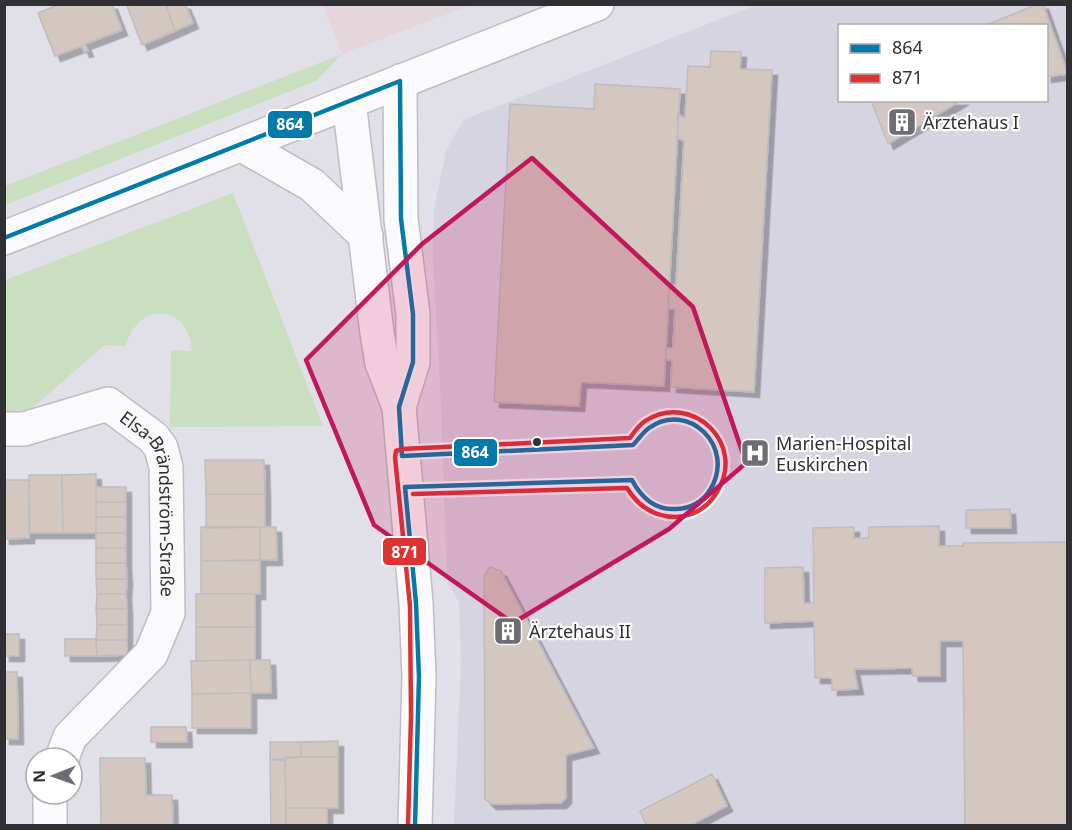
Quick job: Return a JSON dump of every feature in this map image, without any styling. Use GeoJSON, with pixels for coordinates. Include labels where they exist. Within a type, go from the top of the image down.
{"type":"FeatureCollection","features":[{"type":"Feature","properties":{"kind":"street"},"geometry":{"type":"LineString","coordinates":[[4,238],[597,4]]}},
{"type":"Feature","properties":{"kind":"street"},"geometry":{"type":"LineString","coordinates":[[399,407],[413,362],[412,314],[401,219],[400,81]]}},
{"type":"Feature","properties":{"kind":"street"},"geometry":{"type":"LineString","coordinates":[[349,102],[355,165],[382,363],[399,407],[416,603],[419,677],[415,825]]}},
{"type":"Feature","properties":{"kind":"street"},"geometry":{"type":"LineString","coordinates":[[242,145],[312,185],[366,236]]}},
{"type":"Feature","properties":{"kind":"street","name":"Elsa-Brändström-Straße"},"geometry":{"type":"LineString","coordinates":[[4,429],[24,429],[108,404],[154,438],[161,448],[166,467],[168,613],[151,654],[70,737],[67,746]]}},
{"type":"Feature","properties":{"kind":"street"},"geometry":{"type":"LineString","coordinates":[[50,806],[50,825]]}},
{"type":"Feature","properties":{"kind":"highlighted area"},"geometry":{"type":"Polygon","coordinates":[[[532,158],[693,307],[746,463],[669,529],[513,623],[374,525],[306,360],[422,244],[532,158]]]}},
{"type":"Feature","properties":{"kind":"shaded area"},"geometry":{"type":"Polygon","coordinates":[[[323,5],[471,5],[342,54],[323,5]]]}},
{"type":"Feature","properties":{"kind":"shaded area","name":"Marien-Hospital Euskirchen"},"geometry":{"type":"Polygon","coordinates":[[[756,5],[1067,5],[1067,825],[454,825],[461,662],[459,602],[447,582],[441,402],[433,260],[434,209],[446,151],[463,120],[756,5]]]}},
{"type":"Feature","properties":{"kind":"green space"},"geometry":{"type":"Polygon","coordinates":[[[342,54],[316,81],[5,205],[5,186],[342,54]]]}},
{"type":"Feature","properties":{"kind":"green space"},"geometry":{"type":"Polygon","coordinates":[[[233,193],[323,426],[170,427],[171,350],[192,351],[189,335],[182,324],[173,316],[162,314],[151,315],[141,321],[132,331],[126,346],[105,345],[25,413],[5,413],[5,280],[233,193]]]}},
{"type":"Feature","properties":{"kind":"building"},"geometry":{"type":"Polygon","coordinates":[[[60,4],[112,4],[122,30],[85,44],[88,51],[84,52],[82,46],[55,56],[38,13],[60,4]]]}},
{"type":"Feature","properties":{"kind":"building"},"geometry":{"type":"Polygon","coordinates":[[[166,4],[175,31],[142,45],[127,6],[166,4]]]}},
{"type":"Feature","properties":{"kind":"building"},"geometry":{"type":"Polygon","coordinates":[[[166,4],[185,4],[193,23],[175,31],[166,4]]]}},
{"type":"Feature","properties":{"kind":"building","name":"Ärztehaus I"},"geometry":{"type":"Polygon","coordinates":[[[1043,4],[1068,74],[1048,77],[1048,24],[989,24],[1043,4]]]}},
{"type":"Feature","properties":{"kind":"building"},"geometry":{"type":"Polygon","coordinates":[[[711,51],[741,52],[740,69],[772,70],[754,392],[671,387],[672,360],[666,360],[666,348],[673,348],[675,309],[668,309],[669,286],[676,285],[684,141],[677,138],[678,114],[685,118],[688,66],[710,67],[711,51]]]}},
{"type":"Feature","properties":{"kind":"building"},"geometry":{"type":"Polygon","coordinates":[[[595,84],[680,89],[664,386],[581,382],[579,406],[494,402],[510,104],[594,109],[595,84]]]}},
{"type":"Feature","properties":{"kind":"building","name":"Ärztehaus I"},"geometry":{"type":"Polygon","coordinates":[[[872,102],[959,102],[888,144],[872,102]]]}},
{"type":"Feature","properties":{"kind":"building"},"geometry":{"type":"Polygon","coordinates":[[[205,460],[264,460],[265,494],[206,494],[205,460]]]}},
{"type":"Feature","properties":{"kind":"building"},"geometry":{"type":"Polygon","coordinates":[[[96,474],[96,533],[63,533],[62,475],[96,474]]]}},
{"type":"Feature","properties":{"kind":"building"},"geometry":{"type":"Polygon","coordinates":[[[29,475],[62,475],[63,533],[30,533],[29,475]]]}},
{"type":"Feature","properties":{"kind":"building"},"geometry":{"type":"Polygon","coordinates":[[[4,480],[29,480],[29,538],[4,539],[4,480]]]}},
{"type":"Feature","properties":{"kind":"building"},"geometry":{"type":"Polygon","coordinates":[[[96,487],[126,487],[126,502],[96,502],[96,487]]]}},
{"type":"Feature","properties":{"kind":"building"},"geometry":{"type":"Polygon","coordinates":[[[206,494],[265,494],[265,527],[206,528],[206,494]]]}},
{"type":"Feature","properties":{"kind":"building"},"geometry":{"type":"Polygon","coordinates":[[[96,502],[126,502],[126,517],[96,517],[96,502]]]}},
{"type":"Feature","properties":{"kind":"building"},"geometry":{"type":"Polygon","coordinates":[[[1010,509],[1011,528],[966,528],[966,510],[1010,509]]]}},
{"type":"Feature","properties":{"kind":"building"},"geometry":{"type":"Polygon","coordinates":[[[96,517],[126,517],[126,533],[96,533],[96,517]]]}},
{"type":"Feature","properties":{"kind":"building"},"geometry":{"type":"Polygon","coordinates":[[[939,526],[939,546],[963,546],[963,543],[1068,542],[1068,826],[965,826],[963,641],[940,641],[940,676],[913,676],[912,668],[854,669],[858,689],[832,690],[832,678],[815,678],[814,621],[765,623],[765,568],[803,567],[804,603],[814,603],[813,528],[854,527],[854,538],[869,538],[869,527],[939,526]]]}},
{"type":"Feature","properties":{"kind":"building"},"geometry":{"type":"Polygon","coordinates":[[[201,527],[260,527],[260,560],[201,561],[201,527]]]}},
{"type":"Feature","properties":{"kind":"building"},"geometry":{"type":"Polygon","coordinates":[[[260,527],[276,527],[277,560],[260,560],[260,527]]]}},
{"type":"Feature","properties":{"kind":"building"},"geometry":{"type":"Polygon","coordinates":[[[96,533],[126,533],[126,548],[96,548],[96,533]]]}},
{"type":"Feature","properties":{"kind":"building"},"geometry":{"type":"Polygon","coordinates":[[[96,548],[126,548],[126,563],[96,563],[96,548]]]}},
{"type":"Feature","properties":{"kind":"building"},"geometry":{"type":"Polygon","coordinates":[[[260,560],[260,594],[201,594],[201,561],[260,560]]]}},
{"type":"Feature","properties":{"kind":"building"},"geometry":{"type":"Polygon","coordinates":[[[96,563],[126,563],[127,579],[96,579],[96,563]]]}},
{"type":"Feature","properties":{"kind":"building","name":"Ärztehaus II"},"geometry":{"type":"Polygon","coordinates":[[[490,567],[501,571],[594,748],[566,755],[566,798],[561,803],[491,804],[485,799],[484,576],[490,567]]]}},
{"type":"Feature","properties":{"kind":"building"},"geometry":{"type":"Polygon","coordinates":[[[96,579],[127,579],[126,594],[97,594],[96,579]]]}},
{"type":"Feature","properties":{"kind":"building"},"geometry":{"type":"Polygon","coordinates":[[[97,594],[126,594],[127,609],[96,609],[97,594]]]}},
{"type":"Feature","properties":{"kind":"building"},"geometry":{"type":"Polygon","coordinates":[[[196,594],[255,594],[255,627],[196,627],[196,594]]]}},
{"type":"Feature","properties":{"kind":"building"},"geometry":{"type":"Polygon","coordinates":[[[96,609],[127,609],[127,625],[97,625],[96,609]]]}},
{"type":"Feature","properties":{"kind":"building"},"geometry":{"type":"Polygon","coordinates":[[[97,625],[127,625],[127,640],[96,640],[97,625]]]}},
{"type":"Feature","properties":{"kind":"building"},"geometry":{"type":"Polygon","coordinates":[[[196,627],[255,627],[255,660],[196,661],[196,627]]]}},
{"type":"Feature","properties":{"kind":"building"},"geometry":{"type":"Polygon","coordinates":[[[4,634],[19,634],[19,656],[4,656],[4,634]]]}},
{"type":"Feature","properties":{"kind":"building"},"geometry":{"type":"Polygon","coordinates":[[[65,639],[96,639],[97,656],[65,656],[65,639]]]}},
{"type":"Feature","properties":{"kind":"building"},"geometry":{"type":"Polygon","coordinates":[[[96,640],[127,640],[127,655],[97,656],[96,640]]]}},
{"type":"Feature","properties":{"kind":"building"},"geometry":{"type":"Polygon","coordinates":[[[250,660],[251,693],[192,694],[191,661],[250,660]]]}},
{"type":"Feature","properties":{"kind":"building"},"geometry":{"type":"Polygon","coordinates":[[[250,660],[270,660],[271,693],[251,693],[250,660]]]}},
{"type":"Feature","properties":{"kind":"building"},"geometry":{"type":"Polygon","coordinates":[[[4,672],[17,672],[18,739],[4,739],[4,672]]]}},
{"type":"Feature","properties":{"kind":"building"},"geometry":{"type":"Polygon","coordinates":[[[251,693],[251,728],[192,728],[192,694],[251,693]]]}},
{"type":"Feature","properties":{"kind":"building"},"geometry":{"type":"Polygon","coordinates":[[[151,727],[186,727],[187,742],[151,742],[151,727]]]}},
{"type":"Feature","properties":{"kind":"building"},"geometry":{"type":"Polygon","coordinates":[[[338,741],[338,757],[301,757],[301,742],[338,741]]]}},
{"type":"Feature","properties":{"kind":"building"},"geometry":{"type":"Polygon","coordinates":[[[270,742],[301,742],[301,757],[270,760],[270,742]]]}},
{"type":"Feature","properties":{"kind":"building"},"geometry":{"type":"Polygon","coordinates":[[[285,757],[338,757],[338,808],[286,808],[285,757]]]}},
{"type":"Feature","properties":{"kind":"building"},"geometry":{"type":"Polygon","coordinates":[[[100,758],[145,758],[146,795],[172,795],[173,826],[101,826],[100,758]]]}},
{"type":"Feature","properties":{"kind":"building"},"geometry":{"type":"Polygon","coordinates":[[[270,760],[285,760],[286,825],[271,825],[270,760]]]}},
{"type":"Feature","properties":{"kind":"building"},"geometry":{"type":"Polygon","coordinates":[[[712,774],[727,806],[689,826],[647,826],[640,811],[712,774]]]}},
{"type":"Feature","properties":{"kind":"building"},"geometry":{"type":"Polygon","coordinates":[[[286,808],[327,808],[327,825],[286,825],[286,808]]]}},
{"type":"Feature","properties":{"kind":"transit line","name":"864"},"geometry":{"type":"LineString","coordinates":[[4,238],[400,81],[401,219],[413,314],[413,362],[399,407],[402,456],[633,445],[649,428],[664,421],[678,420],[692,424],[704,432],[713,444],[717,458],[717,474],[710,490],[700,501],[681,509],[668,509],[655,505],[644,497],[632,480],[405,487],[416,603],[419,677],[415,826]]}},
{"type":"Feature","properties":{"kind":"transit line","name":"871"},"geometry":{"type":"LineString","coordinates":[[408,826],[411,716],[410,606],[396,451],[630,438],[645,421],[663,413],[680,413],[696,418],[710,427],[720,441],[725,456],[724,474],[713,497],[700,510],[676,517],[661,515],[647,509],[627,488],[413,494]]}},
{"type":"Feature","properties":{"kind":"place","name":"Ärztehaus I"},"geometry":{"type":"Point","coordinates":[902,122]}},
{"type":"Feature","properties":{"kind":"place","name":"Marien-Hospital Euskirchen"},"geometry":{"type":"Point","coordinates":[755,453]}},
{"type":"Feature","properties":{"kind":"place","name":"Ärztehaus II"},"geometry":{"type":"Point","coordinates":[508,631]}}]}
